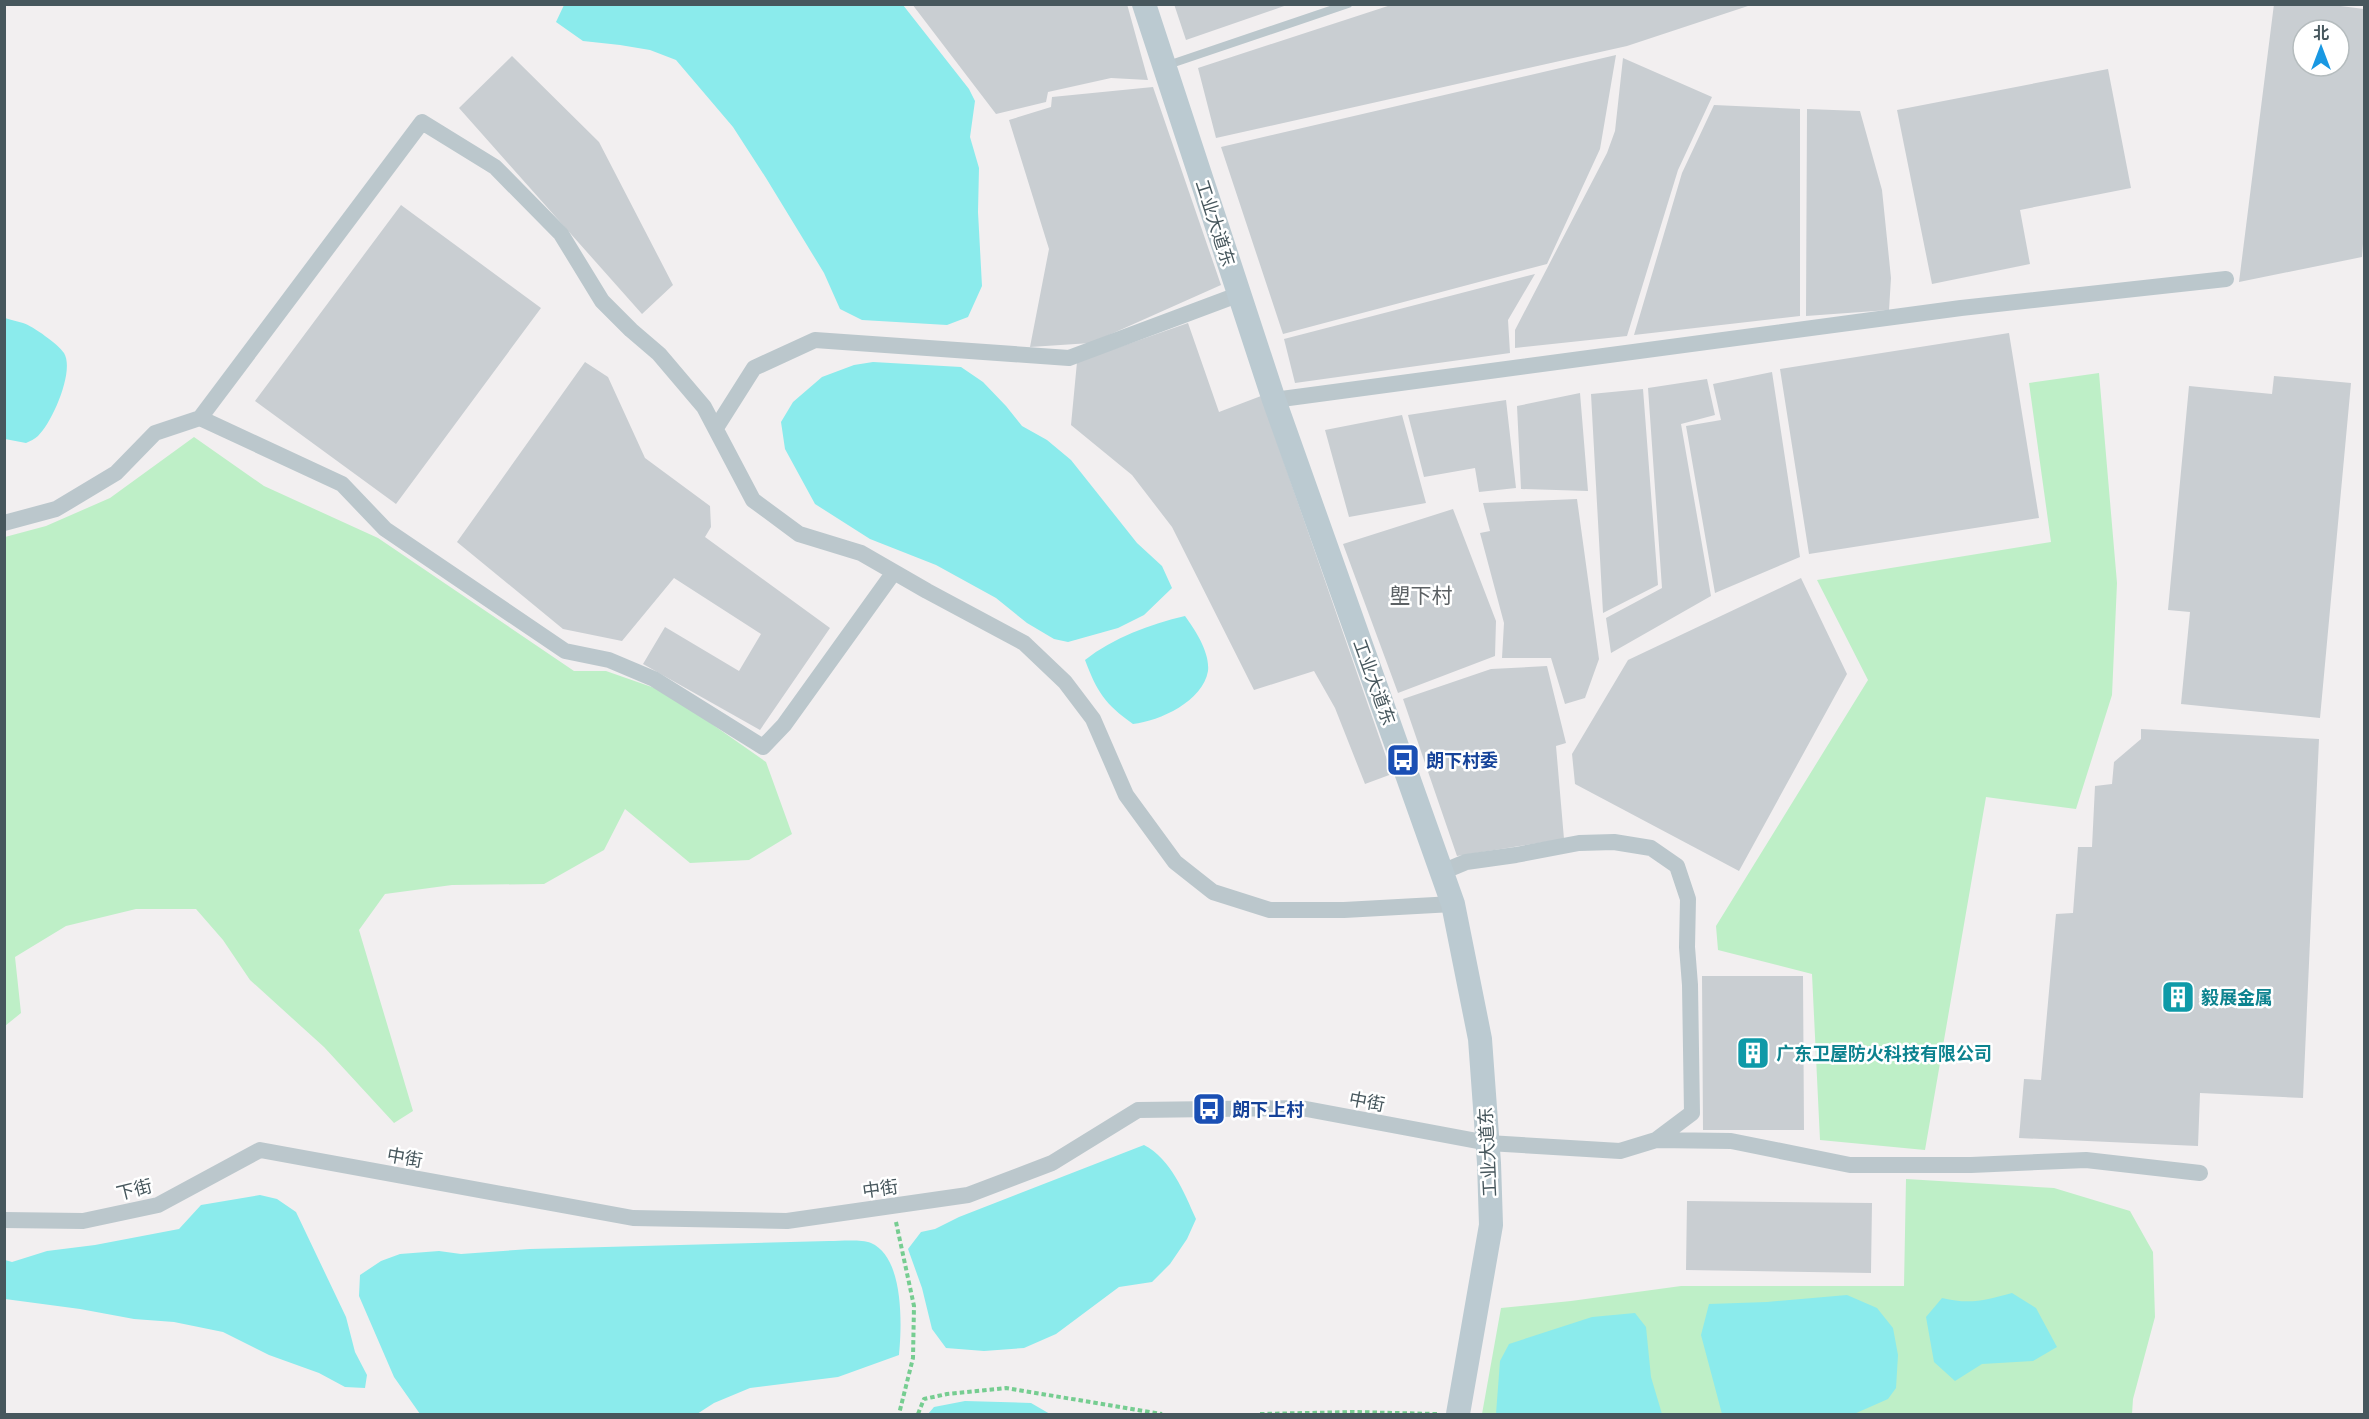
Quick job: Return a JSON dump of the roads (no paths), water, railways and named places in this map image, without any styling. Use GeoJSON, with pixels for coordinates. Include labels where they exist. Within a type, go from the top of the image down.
{"type":"FeatureCollection","features":[{"type":"Feature","properties":{"kind":"street","name":"工业大道东"},"geometry":{"type":"LineString","coordinates":[[1144,4],[1274,400],[1454,904],[1480,1039],[1488,1143],[1491,1225],[1458,1414]]}},
{"type":"Feature","properties":{"kind":"street"},"geometry":{"type":"LineString","coordinates":[[4,523],[56,509],[116,473],[155,433],[200,418],[422,122],[495,167],[561,234],[602,301],[659,354],[704,407],[753,500],[799,534],[861,553],[1024,643],[1065,682],[1093,719],[1126,795],[1175,862],[1213,892],[1270,910],[1344,910],[1454,904]]}},
{"type":"Feature","properties":{"kind":"street"},"geometry":{"type":"LineString","coordinates":[[1274,400],[1961,308],[2226,279]]}},
{"type":"Feature","properties":{"kind":"street"},"geometry":{"type":"LineString","coordinates":[[716,428],[754,368],[815,340],[1069,358],[1240,294]]}},
{"type":"Feature","properties":{"kind":"street"},"geometry":{"type":"LineString","coordinates":[[200,418],[342,484],[385,529],[565,651],[609,660],[654,679],[763,747],[784,725],[894,572]]}},
{"type":"Feature","properties":{"kind":"street"},"geometry":{"type":"LineString","coordinates":[[1442,872],[1466,862],[1580,843],[1614,842],[1651,848],[1677,866],[1688,899],[1687,947],[1690,985],[1692,1113],[1656,1140]]}},
{"type":"Feature","properties":{"kind":"street","name":"中街"},"geometry":{"type":"LineString","coordinates":[[260,1150],[633,1218],[787,1221],[968,1196],[1052,1163],[1138,1110],[1301,1108],[1488,1143],[1620,1151],[1656,1140]]}},
{"type":"Feature","properties":{"kind":"street"},"geometry":{"type":"LineString","coordinates":[[1656,1140],[1731,1142],[1850,1165],[1971,1165],[2086,1160],[2200,1173]]}},
{"type":"Feature","properties":{"kind":"street","name":"下街"},"geometry":{"type":"LineString","coordinates":[[4,1220],[83,1221],[158,1205],[260,1150]]}},
{"type":"Feature","properties":{"kind":"lane"},"geometry":{"type":"LineString","coordinates":[[1165,66],[1348,4]]}},
{"type":"Feature","properties":{"kind":"water"},"geometry":{"type":"Polygon","coordinates":[[[564,5],[903,5],[969,89],[975,101],[970,137],[979,168],[978,212],[982,286],[968,317],[947,325],[862,320],[840,309],[824,273],[733,127],[676,60],[650,50],[583,41],[556,22],[564,5]]]}},
{"type":"Feature","properties":{"kind":"water"},"geometry":{"type":"Polygon","coordinates":[[[5,318],[21,322],[45,336],[64,353],[67,361],[64,384],[50,420],[38,436],[26,443],[5,439],[5,318]]]}},
{"type":"Feature","properties":{"kind":"water"},"geometry":{"type":"Polygon","coordinates":[[[873,362],[961,367],[983,382],[1022,426],[1047,440],[1071,460],[1137,543],[1162,566],[1172,588],[1144,615],[1118,628],[1068,642],[1054,639],[1027,623],[996,598],[936,565],[870,539],[815,504],[785,449],[781,422],[793,402],[822,377],[854,365],[873,362]]]}},
{"type":"Feature","properties":{"kind":"water"},"geometry":{"type":"Polygon","coordinates":[[[1185,616],[1207,656],[1208,671],[1204,682],[1198,692],[1179,708],[1155,719],[1133,724],[1115,710],[1103,696],[1085,660],[1132,633],[1185,616]]]}},
{"type":"Feature","properties":{"kind":"water"},"geometry":{"type":"Polygon","coordinates":[[[1144,1145],[1169,1167],[1196,1219],[1187,1239],[1170,1264],[1152,1282],[1119,1287],[1056,1334],[1024,1348],[984,1351],[946,1348],[932,1329],[922,1288],[908,1249],[921,1232],[935,1229],[959,1217],[1144,1145]]]}},
{"type":"Feature","properties":{"kind":"water"},"geometry":{"type":"Polygon","coordinates":[[[260,1195],[277,1199],[296,1212],[346,1317],[355,1352],[367,1375],[365,1388],[345,1387],[319,1373],[269,1355],[223,1332],[174,1322],[134,1319],[5,1299],[5,1260],[12,1262],[47,1251],[95,1245],[179,1229],[201,1205],[260,1195]]]}},
{"type":"Feature","properties":{"kind":"water"},"geometry":{"type":"Polygon","coordinates":[[[856,1241],[871,1243],[882,1251],[890,1262],[895,1277],[900,1310],[899,1355],[838,1377],[750,1388],[714,1403],[697,1414],[420,1414],[394,1377],[359,1296],[360,1275],[381,1261],[400,1254],[439,1251],[461,1254],[530,1249],[856,1241]]]}},
{"type":"Feature","properties":{"kind":"water"},"geometry":{"type":"Polygon","coordinates":[[[2012,1293],[2036,1308],[2057,1347],[2033,1361],[1982,1364],[1955,1381],[1934,1362],[1926,1317],[1942,1298],[1986,1300],[2012,1293]]]}},
{"type":"Feature","properties":{"kind":"water"},"geometry":{"type":"Polygon","coordinates":[[[1847,1295],[1877,1308],[1893,1328],[1898,1355],[1896,1388],[1888,1399],[1854,1414],[1722,1414],[1701,1335],[1709,1304],[1847,1295]]]}},
{"type":"Feature","properties":{"kind":"water"},"geometry":{"type":"Polygon","coordinates":[[[1635,1313],[1646,1327],[1651,1377],[1662,1414],[1496,1414],[1500,1361],[1509,1344],[1592,1317],[1635,1313]]]}},
{"type":"Feature","properties":{"kind":"water"},"geometry":{"type":"Polygon","coordinates":[[[965,1401],[1031,1403],[1050,1414],[928,1414],[934,1407],[965,1401]]]}},
{"type":"Feature","properties":{"kind":"place","name":"朗下村委"},"geometry":{"type":"Point","coordinates":[1403,760]}},
{"type":"Feature","properties":{"kind":"place","name":"毅展金属"},"geometry":{"type":"Point","coordinates":[2178,997]}},
{"type":"Feature","properties":{"kind":"place","name":"广东卫屋防火科技有限公司"},"geometry":{"type":"Point","coordinates":[1753,1053]}},
{"type":"Feature","properties":{"kind":"place","name":"朗下上村"},"geometry":{"type":"Point","coordinates":[1209,1109]}},
{"type":"Feature","properties":{"kind":"district","name":"塱下村"},"geometry":{"type":"Point","coordinates":[1421,595]}}]}
